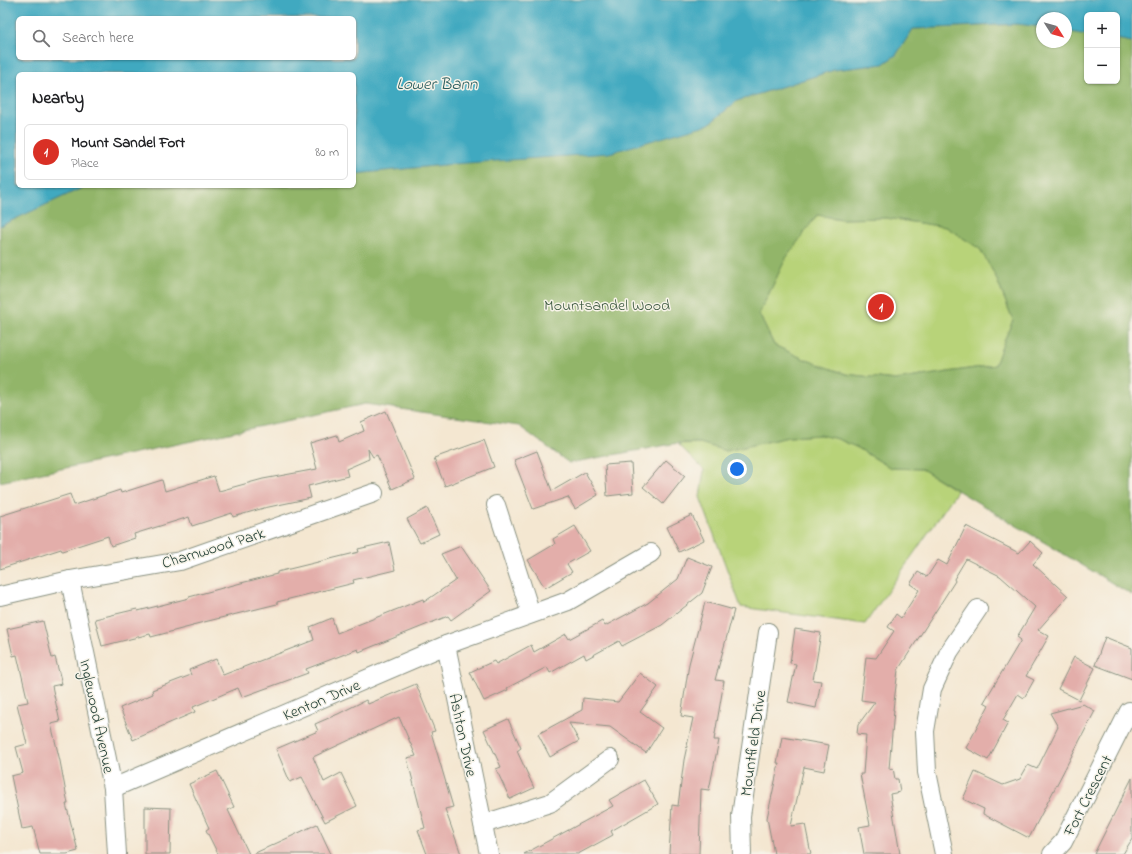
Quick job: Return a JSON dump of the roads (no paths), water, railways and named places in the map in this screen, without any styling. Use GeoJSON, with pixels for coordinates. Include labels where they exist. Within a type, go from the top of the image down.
{"type":"FeatureCollection","features":[{"type":"Feature","properties":{"kind":"street","name":"Charnwood Park"},"geometry":{"type":"LineString","coordinates":[[0,596],[70,580],[180,561],[374,493]]}},
{"type":"Feature","properties":{"kind":"street"},"geometry":{"type":"LineString","coordinates":[[496,505],[531,614]]}},
{"type":"Feature","properties":{"kind":"street","name":"Kenton Drive"},"geometry":{"type":"LineString","coordinates":[[113,788],[446,645],[568,601],[651,553]]}},
{"type":"Feature","properties":{"kind":"street","name":"Inglewood Avenue"},"geometry":{"type":"LineString","coordinates":[[70,580],[113,788],[117,854]]}},
{"type":"Feature","properties":{"kind":"street"},"geometry":{"type":"LineString","coordinates":[[944,854],[927,772],[925,731],[932,690],[949,652],[978,609]]}},
{"type":"Feature","properties":{"kind":"street","name":"Mountfield Drive"},"geometry":{"type":"LineString","coordinates":[[742,854],[741,816],[768,632]]}},
{"type":"Feature","properties":{"kind":"street","name":"Ashton Drive"},"geometry":{"type":"LineString","coordinates":[[446,645],[489,854]]}},
{"type":"Feature","properties":{"kind":"street","name":"Fort Crescent"},"geometry":{"type":"LineString","coordinates":[[1052,854],[1063,842],[1129,711]]}},
{"type":"Feature","properties":{"kind":"street"},"geometry":{"type":"LineString","coordinates":[[483,824],[550,804],[610,759]]}},
{"type":"Feature","properties":{"kind":"water","name":"Lower Bann"},"geometry":{"type":"Polygon","coordinates":[[[0,0],[1132,0],[1132,42],[1120,40],[1120,12],[1084,12],[1084,34],[1072,32],[1072,12],[1036,12],[1036,26],[1017,24],[913,29],[896,55],[883,64],[834,70],[737,101],[709,124],[609,153],[453,164],[356,174],[356,72],[16,72],[16,188],[82,188],[0,226],[0,0]]]}},
{"type":"Feature","properties":{"kind":"place","name":"Mount Sandel Fort"},"geometry":{"type":"Point","coordinates":[881,307]}},
{"type":"Feature","properties":{"kind":"park label","name":"Mountsandel Wood"},"geometry":{"type":"Point","coordinates":[607,304]}}]}
